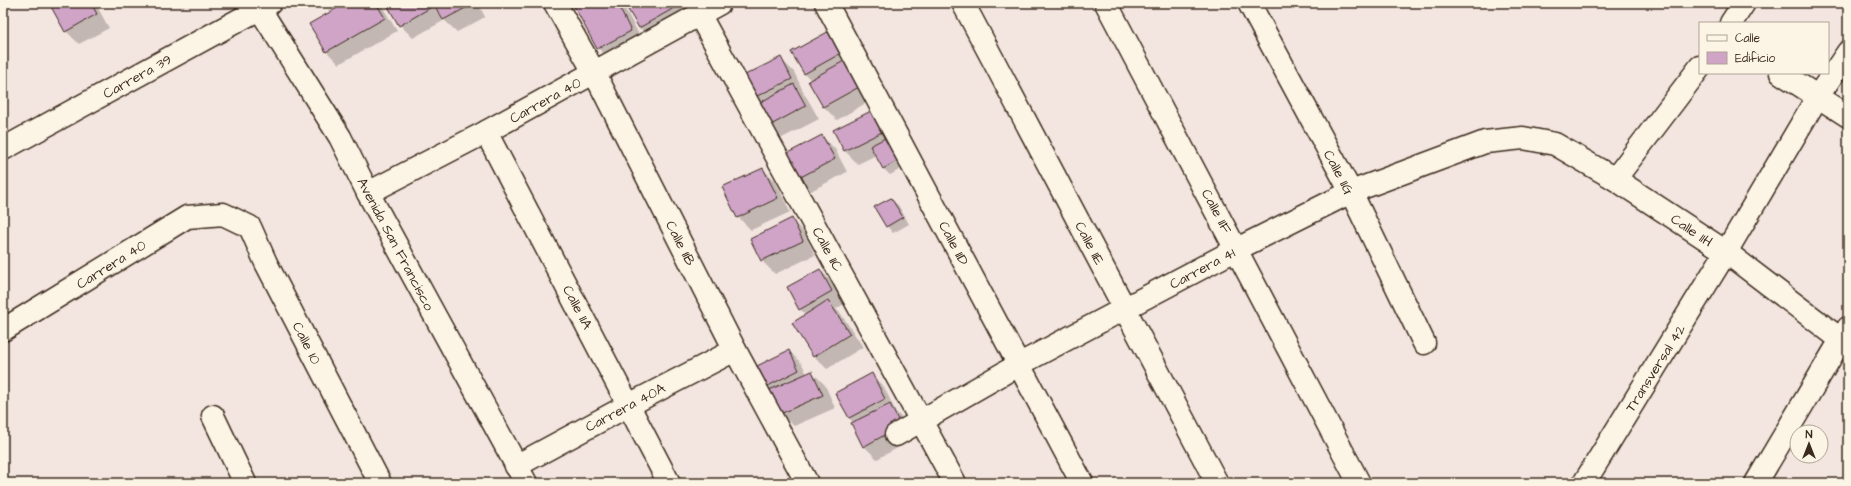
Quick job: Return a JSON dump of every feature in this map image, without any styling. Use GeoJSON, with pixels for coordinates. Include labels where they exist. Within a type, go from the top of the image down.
{"type":"FeatureCollection","features":[{"type":"Feature","properties":{"kind":"street","name":"Calle 11B"},"geometry":{"type":"LineString","coordinates":[[555,3],[594,72],[735,350],[807,483]]}},
{"type":"Feature","properties":{"kind":"street","name":"Carrera 40"},"geometry":{"type":"LineString","coordinates":[[368,193],[486,132],[720,3]]}},
{"type":"Feature","properties":{"kind":"street","name":"Calle 11D"},"geometry":{"type":"LineString","coordinates":[[826,3],[1082,483]]}},
{"type":"Feature","properties":{"kind":"street","name":"Calle 11E"},"geometry":{"type":"LineString","coordinates":[[963,3],[1124,310],[1217,483]]}},
{"type":"Feature","properties":{"kind":"street","name":"Calle 11F"},"geometry":{"type":"LineString","coordinates":[[1106,3],[1359,483]]}},
{"type":"Feature","properties":{"kind":"street","name":"Calle 11G"},"geometry":{"type":"LineString","coordinates":[[1249,3],[1351,192],[1424,343]]}},
{"type":"Feature","properties":{"kind":"street"},"geometry":{"type":"LineString","coordinates":[[1732,22],[1744,3]]}},
{"type":"Feature","properties":{"kind":"street","name":"Carrera 39"},"geometry":{"type":"LineString","coordinates":[[3,149],[262,5]]}},
{"type":"Feature","properties":{"kind":"street","name":"Avenida San Francisco"},"geometry":{"type":"LineString","coordinates":[[262,5],[340,137],[368,193],[521,474]]}},
{"type":"Feature","properties":{"kind":"street","name":"Calle 11C"},"geometry":{"type":"LineString","coordinates":[[699,14],[922,420],[955,483]]}},
{"type":"Feature","properties":{"kind":"street","name":"Transversal 42"},"geometry":{"type":"LineString","coordinates":[[1584,483],[1726,252],[1818,96],[1848,52]]}},
{"type":"Feature","properties":{"kind":"street"},"geometry":{"type":"LineString","coordinates":[[1615,179],[1699,68]]}},
{"type":"Feature","properties":{"kind":"street"},"geometry":{"type":"LineString","coordinates":[[1783,74],[1848,116]]}},
{"type":"Feature","properties":{"kind":"street","name":"Calle 11A"},"geometry":{"type":"LineString","coordinates":[[486,132],[669,483]]}},
{"type":"Feature","properties":{"kind":"street","name":"Carrera 41"},"geometry":{"type":"LineString","coordinates":[[896,434],[1018,365],[1237,249],[1351,192],[1485,142],[1523,138]]}},
{"type":"Feature","properties":{"kind":"street","name":"Calle 11H"},"geometry":{"type":"LineString","coordinates":[[1523,138],[1555,144],[1615,179],[1726,252],[1845,337]]}},
{"type":"Feature","properties":{"kind":"street","name":"Carrera 40"},"geometry":{"type":"LineString","coordinates":[[3,330],[187,217],[224,214]]}},
{"type":"Feature","properties":{"kind":"street","name":"Calle 10"},"geometry":{"type":"LineString","coordinates":[[224,214],[250,228],[266,264],[380,483]]}},
{"type":"Feature","properties":{"kind":"street"},"geometry":{"type":"LineString","coordinates":[[1756,483],[1845,337]]}},
{"type":"Feature","properties":{"kind":"street","name":"Carrera 40A"},"geometry":{"type":"LineString","coordinates":[[521,474],[629,405],[735,350]]}},
{"type":"Feature","properties":{"kind":"street"},"geometry":{"type":"LineString","coordinates":[[213,416],[245,483]]}},
{"type":"Feature","properties":{"kind":"building"},"geometry":{"type":"Polygon","coordinates":[[[49,3],[91,3],[97,14],[65,32],[49,3]]]}},
{"type":"Feature","properties":{"kind":"building"},"geometry":{"type":"Polygon","coordinates":[[[346,3],[376,3],[385,18],[326,52],[309,24],[346,3]]]}},
{"type":"Feature","properties":{"kind":"building"},"geometry":{"type":"Polygon","coordinates":[[[386,3],[427,3],[430,8],[399,26],[386,3]]]}},
{"type":"Feature","properties":{"kind":"building"},"geometry":{"type":"Polygon","coordinates":[[[433,3],[473,3],[473,4],[443,20],[433,3]]]}},
{"type":"Feature","properties":{"kind":"building"},"geometry":{"type":"Polygon","coordinates":[[[580,3],[617,3],[631,31],[597,49],[574,6],[580,3]]]}},
{"type":"Feature","properties":{"kind":"building"},"geometry":{"type":"Polygon","coordinates":[[[624,3],[673,3],[676,7],[639,28],[624,3]]]}},
{"type":"Feature","properties":{"kind":"building"},"geometry":{"type":"Polygon","coordinates":[[[833,29],[845,51],[804,74],[791,52],[833,29]]]}},
{"type":"Feature","properties":{"kind":"building"},"geometry":{"type":"Polygon","coordinates":[[[781,57],[792,79],[753,98],[743,76],[781,57]]]}},
{"type":"Feature","properties":{"kind":"building"},"geometry":{"type":"Polygon","coordinates":[[[844,61],[859,87],[823,107],[808,81],[844,61]]]}},
{"type":"Feature","properties":{"kind":"building"},"geometry":{"type":"Polygon","coordinates":[[[794,84],[806,106],[769,126],[757,104],[794,84]]]}},
{"type":"Feature","properties":{"kind":"building"},"geometry":{"type":"Polygon","coordinates":[[[875,109],[886,130],[844,151],[833,130],[875,109]]]}},
{"type":"Feature","properties":{"kind":"building"},"geometry":{"type":"Polygon","coordinates":[[[822,135],[835,159],[795,180],[782,156],[822,135]]]}},
{"type":"Feature","properties":{"kind":"building"},"geometry":{"type":"Polygon","coordinates":[[[887,137],[900,159],[883,169],[870,146],[887,137]]]}},
{"type":"Feature","properties":{"kind":"building"},"geometry":{"type":"Polygon","coordinates":[[[763,168],[778,198],[737,218],[722,187],[763,168]]]}},
{"type":"Feature","properties":{"kind":"building"},"geometry":{"type":"Polygon","coordinates":[[[891,198],[903,217],[886,227],[874,207],[891,198]]]}},
{"type":"Feature","properties":{"kind":"building"},"geometry":{"type":"Polygon","coordinates":[[[792,218],[803,241],[761,261],[750,239],[792,218]]]}},
{"type":"Feature","properties":{"kind":"building"},"geometry":{"type":"Polygon","coordinates":[[[820,269],[832,291],[799,310],[787,287],[820,269]]]}},
{"type":"Feature","properties":{"kind":"building"},"geometry":{"type":"Polygon","coordinates":[[[828,300],[850,334],[813,357],[792,323],[828,300]]]}},
{"type":"Feature","properties":{"kind":"building"},"geometry":{"type":"Polygon","coordinates":[[[789,350],[799,370],[764,388],[753,368],[789,350]]]}},
{"type":"Feature","properties":{"kind":"building"},"geometry":{"type":"Polygon","coordinates":[[[812,371],[823,395],[780,414],[769,390],[812,371]]]}},
{"type":"Feature","properties":{"kind":"building"},"geometry":{"type":"Polygon","coordinates":[[[872,373],[885,399],[849,418],[835,393],[872,373]]]}},
{"type":"Feature","properties":{"kind":"building"},"geometry":{"type":"Polygon","coordinates":[[[890,404],[901,426],[863,447],[851,423],[890,404]]]}}]}
